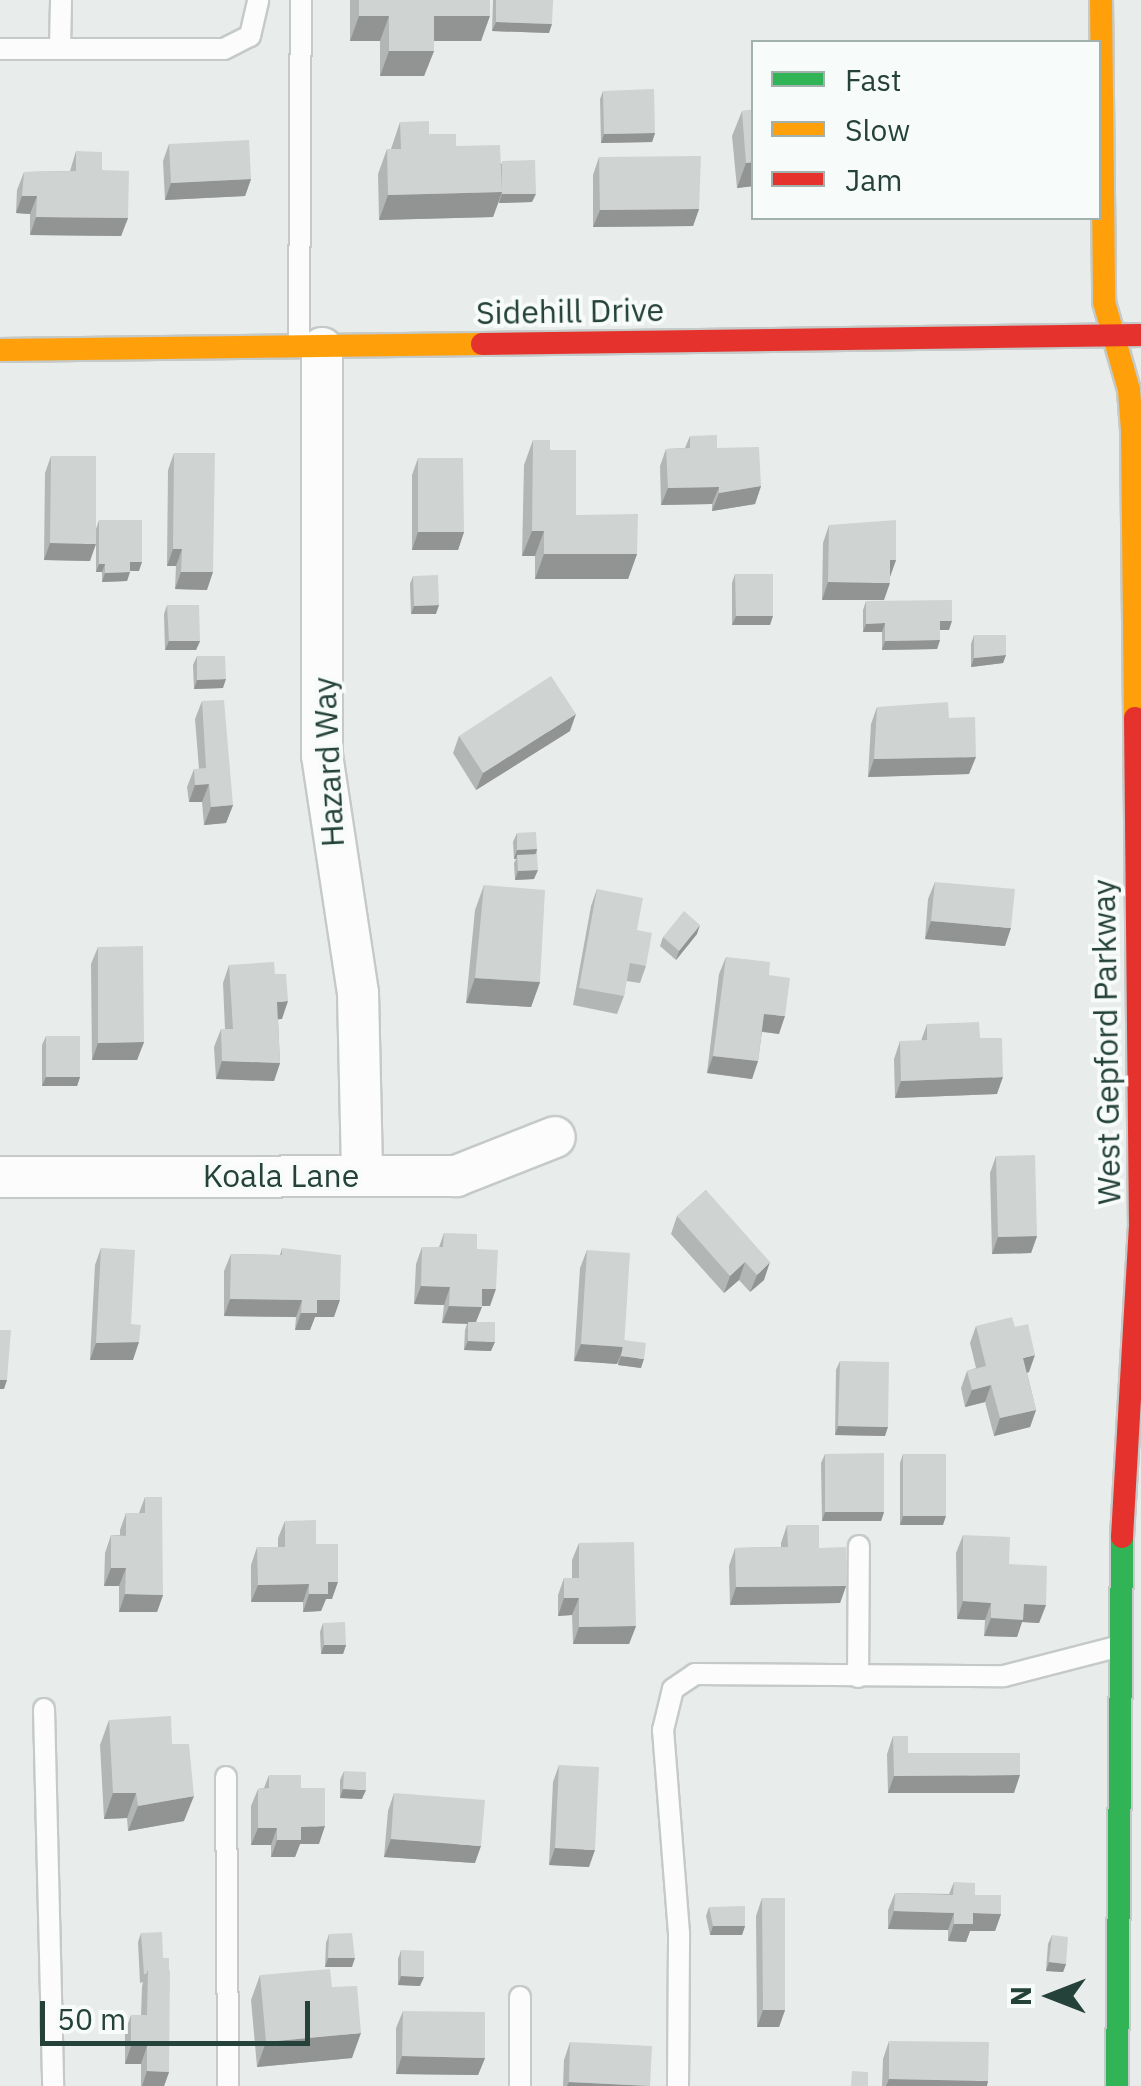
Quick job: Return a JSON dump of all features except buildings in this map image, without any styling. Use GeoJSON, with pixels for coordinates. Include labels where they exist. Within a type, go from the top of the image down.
{"type":"FeatureCollection","features":[{"type":"Feature","properties":{"kind":"street","name":"West Gepford Parkway"},"geometry":{"type":"LineString","coordinates":[[1101,0],[1102,248],[1112,335],[1130,390],[1132,430],[1140,1229],[1124,1456],[1118,2086]]}},
{"type":"Feature","properties":{"kind":"street","name":"Sidehill Drive"},"geometry":{"type":"LineString","coordinates":[[0,350],[1141,335]]}},
{"type":"Feature","properties":{"kind":"street","name":"Hazard Way"},"geometry":{"type":"LineString","coordinates":[[310,348],[322,755],[358,993],[362,1174]]}},
{"type":"Feature","properties":{"kind":"street","name":"Koala Lane"},"geometry":{"type":"LineString","coordinates":[[0,1177],[456,1176],[554,1137]]}},
{"type":"Feature","properties":{"kind":"lane"},"geometry":{"type":"LineString","coordinates":[[60,49],[61,0]]}},
{"type":"Feature","properties":{"kind":"lane"},"geometry":{"type":"LineString","coordinates":[[0,49],[239,46],[250,36],[258,0]]}},
{"type":"Feature","properties":{"kind":"lane"},"geometry":{"type":"LineString","coordinates":[[301,0],[310,348]]}},
{"type":"Feature","properties":{"kind":"lane"},"geometry":{"type":"LineString","coordinates":[[858,1677],[859,1546]]}},
{"type":"Feature","properties":{"kind":"lane"},"geometry":{"type":"LineString","coordinates":[[678,2086],[679,1933],[663,1730],[673,1689],[695,1674],[1004,1676],[1122,1646]]}},
{"type":"Feature","properties":{"kind":"lane"},"geometry":{"type":"LineString","coordinates":[[44,1709],[53,2086]]}},
{"type":"Feature","properties":{"kind":"lane"},"geometry":{"type":"LineString","coordinates":[[226,1776],[228,2086]]}},
{"type":"Feature","properties":{"kind":"lane"},"geometry":{"type":"LineString","coordinates":[[520,1997],[520,2086]]}},
{"type":"Feature","properties":{"kind":"traffic: fast"},"geometry":{"type":"LineString","coordinates":[[1117,2086],[1122,1537]]}},
{"type":"Feature","properties":{"kind":"traffic: slow"},"geometry":{"type":"LineString","coordinates":[[1101,0],[1104,302],[1129,390],[1132,430],[1135,718]]}},
{"type":"Feature","properties":{"kind":"traffic: slow"},"geometry":{"type":"LineString","coordinates":[[0,350],[482,344]]}},
{"type":"Feature","properties":{"kind":"traffic: jam"},"geometry":{"type":"LineString","coordinates":[[482,344],[1141,335]]}},
{"type":"Feature","properties":{"kind":"traffic: jam"},"geometry":{"type":"LineString","coordinates":[[1122,1537],[1140,1229],[1135,718]]}}]}
